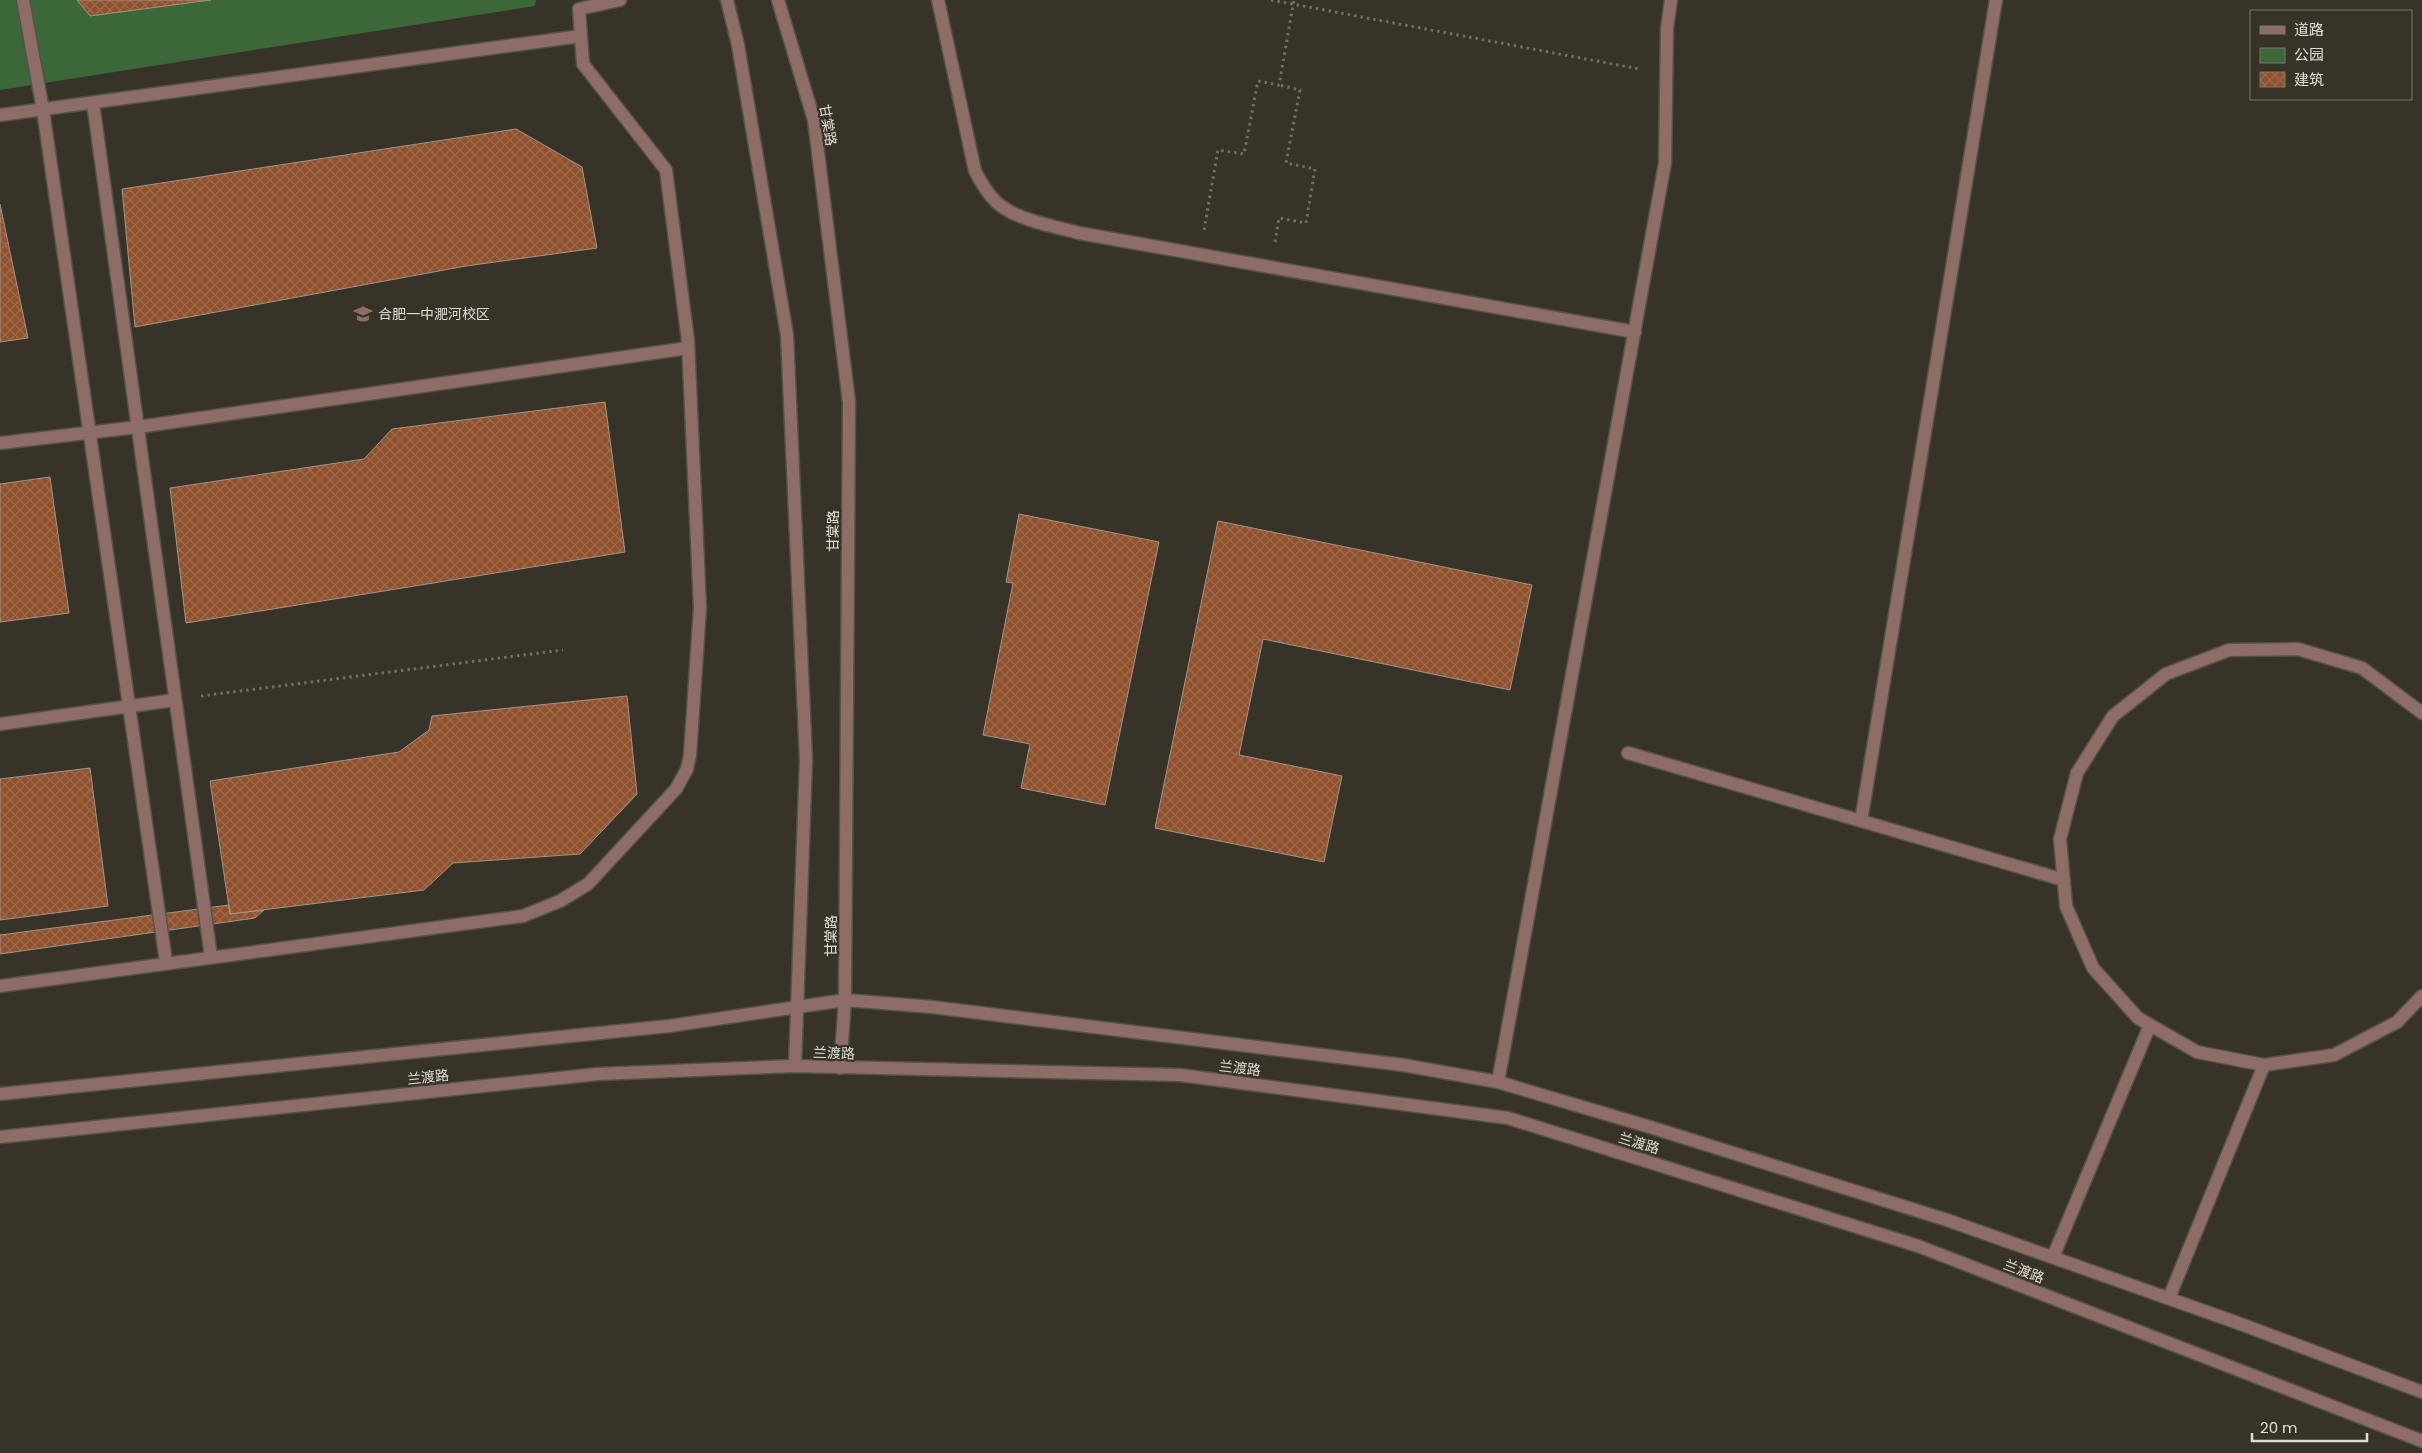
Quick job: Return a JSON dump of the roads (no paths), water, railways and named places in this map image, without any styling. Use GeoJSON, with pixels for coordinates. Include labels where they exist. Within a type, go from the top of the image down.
{"type":"FeatureCollection","features":[{"type":"Feature","properties":{"kind":"street"},"geometry":{"type":"LineString","coordinates":[[23,0],[43,110],[166,962]]}},
{"type":"Feature","properties":{"kind":"street"},"geometry":{"type":"LineString","coordinates":[[0,986],[166,962],[523,916],[560,901],[588,884],[676,789],[688,769],[690,755],[700,608],[688,348],[666,170],[583,64],[579,9],[620,0]]}},
{"type":"Feature","properties":{"kind":"street"},"geometry":{"type":"LineString","coordinates":[[727,0],[738,45],[787,335],[806,760],[795,1066]]}},
{"type":"Feature","properties":{"kind":"street","name":"甘棠路"},"geometry":{"type":"LineString","coordinates":[[778,0],[814,120],[849,402],[846,1000],[840,1068]]}},
{"type":"Feature","properties":{"kind":"street"},"geometry":{"type":"LineString","coordinates":[[938,0],[975,172],[985,188],[1004,208],[1035,221],[1079,233],[1635,332]]}},
{"type":"Feature","properties":{"kind":"street"},"geometry":{"type":"LineString","coordinates":[[1498,1082],[1665,163],[1666,28],[1672,0]]}},
{"type":"Feature","properties":{"kind":"street"},"geometry":{"type":"LineString","coordinates":[[1862,821],[1996,0]]}},
{"type":"Feature","properties":{"kind":"street"},"geometry":{"type":"LineString","coordinates":[[0,115],[581,36]]}},
{"type":"Feature","properties":{"kind":"street"},"geometry":{"type":"LineString","coordinates":[[93,103],[211,957]]}},
{"type":"Feature","properties":{"kind":"street"},"geometry":{"type":"LineString","coordinates":[[0,443],[138,427],[688,348]]}},
{"type":"Feature","properties":{"kind":"street"},"geometry":{"type":"LineString","coordinates":[[2422,713],[2362,668],[2298,649],[2229,650],[2166,674],[2113,716],[2077,773],[2060,839],[2066,906],[2093,968],[2138,1018],[2198,1052],[2264,1065],[2334,1055],[2397,1022],[2422,996]]}},
{"type":"Feature","properties":{"kind":"street"},"geometry":{"type":"LineString","coordinates":[[0,724],[176,700]]}},
{"type":"Feature","properties":{"kind":"street"},"geometry":{"type":"LineString","coordinates":[[1628,753],[2064,880]]}},
{"type":"Feature","properties":{"kind":"street","name":"兰渡路"},"geometry":{"type":"LineString","coordinates":[[0,1094],[669,1026],[846,1000],[932,1007],[1383,1063],[1498,1082],[1650,1127],[1928,1214],[2168,1298],[2422,1392]]}},
{"type":"Feature","properties":{"kind":"street"},"geometry":{"type":"LineString","coordinates":[[2053,1257],[2150,1025]]}},
{"type":"Feature","properties":{"kind":"street"},"geometry":{"type":"LineString","coordinates":[[2168,1298],[2264,1065]]}},
{"type":"Feature","properties":{"kind":"street","name":"兰渡路"},"geometry":{"type":"LineString","coordinates":[[0,1137],[598,1074],[795,1066],[1180,1076],[1508,1118],[1918,1246],[2422,1441]]}},
{"type":"Feature","properties":{"kind":"place","name":"合肥一中淝河校区"},"geometry":{"type":"Point","coordinates":[363,314]}}]}
